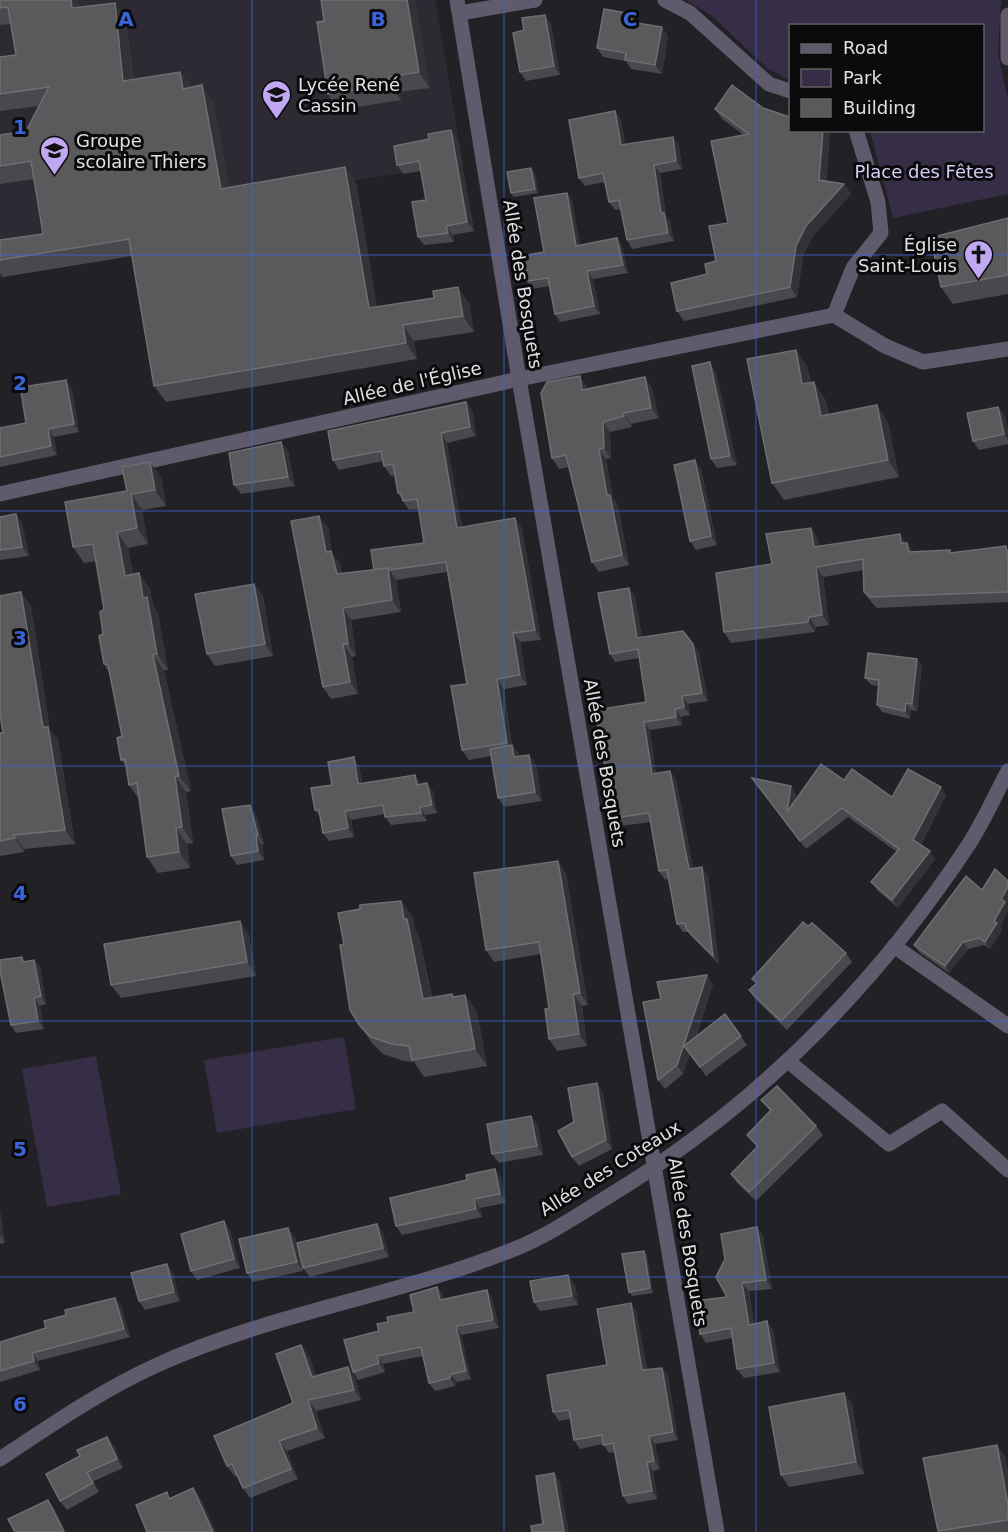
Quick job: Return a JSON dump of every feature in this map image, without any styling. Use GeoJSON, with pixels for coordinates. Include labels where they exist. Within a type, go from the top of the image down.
{"type":"FeatureCollection","features":[{"type":"Feature","properties":{"kind":"street"},"geometry":{"type":"LineString","coordinates":[[459,7],[535,0]]}},
{"type":"Feature","properties":{"kind":"street"},"geometry":{"type":"LineString","coordinates":[[665,0],[690,13],[769,84],[789,91]]}},
{"type":"Feature","properties":{"kind":"street","name":"Allée des Bosquets"},"geometry":{"type":"LineString","coordinates":[[459,7],[519,379],[717,1532]]}},
{"type":"Feature","properties":{"kind":"street"},"geometry":{"type":"LineString","coordinates":[[1008,15],[1008,58]]}},
{"type":"Feature","properties":{"kind":"street"},"geometry":{"type":"LineString","coordinates":[[857,132],[878,202],[881,232],[853,268],[834,315],[885,346],[923,362],[1008,349]]}},
{"type":"Feature","properties":{"kind":"street","name":"Allée de l'Église"},"geometry":{"type":"LineString","coordinates":[[0,494],[519,379],[834,315]]}},
{"type":"Feature","properties":{"kind":"street","name":"Allée des Coteaux"},"geometry":{"type":"LineString","coordinates":[[0,1459],[74,1410],[158,1365],[335,1303],[442,1274],[514,1249],[585,1211],[656,1167],[789,1062],[854,995],[894,946],[971,841],[1008,771]]}},
{"type":"Feature","properties":{"kind":"street"},"geometry":{"type":"LineString","coordinates":[[894,946],[1008,1026]]}},
{"type":"Feature","properties":{"kind":"street"},"geometry":{"type":"LineString","coordinates":[[789,1062],[889,1144],[942,1111],[1008,1170]]}},
{"type":"Feature","properties":{"kind":"shaded area","name":"Lycée René Cassin"},"geometry":{"type":"Polygon","coordinates":[[[0,0],[435,0],[463,164],[117,216],[124,257],[0,278],[0,0]]]}},
{"type":"Feature","properties":{"kind":"green space","name":"Place des Fêtes"},"geometry":{"type":"Polygon","coordinates":[[[686,0],[1001,0],[998,54],[1008,100],[1008,194],[893,218],[870,132],[984,132],[984,24],[789,24],[789,80],[767,68],[712,16],[686,0]]]}},
{"type":"Feature","properties":{"kind":"green space"},"geometry":{"type":"Polygon","coordinates":[[[344,1037],[356,1109],[217,1133],[204,1060],[344,1037]]]}},
{"type":"Feature","properties":{"kind":"green space"},"geometry":{"type":"Polygon","coordinates":[[[96,1056],[121,1194],[47,1207],[22,1069],[96,1056]]]}},
{"type":"Feature","properties":{"kind":"building"},"geometry":{"type":"Polygon","coordinates":[[[0,0],[71,0],[72,8],[115,3],[123,81],[180,72],[183,89],[202,85],[221,189],[345,167],[369,308],[434,298],[433,291],[458,287],[463,316],[403,325],[406,343],[154,386],[129,239],[0,260],[0,240],[43,234],[31,161],[0,166],[0,135],[26,131],[49,87],[0,94],[0,57],[16,55],[8,7],[0,8],[0,0]]]}},
{"type":"Feature","properties":{"kind":"building"},"geometry":{"type":"Polygon","coordinates":[[[321,0],[407,0],[419,72],[389,77],[390,85],[328,94],[317,22],[324,21],[321,0]]]}},
{"type":"Feature","properties":{"kind":"building"},"geometry":{"type":"Polygon","coordinates":[[[604,9],[633,14],[631,22],[662,27],[655,65],[625,60],[626,53],[597,48],[604,9]]]}},
{"type":"Feature","properties":{"kind":"building"},"geometry":{"type":"Polygon","coordinates":[[[545,15],[554,66],[520,72],[513,33],[524,30],[522,18],[545,15]]]}},
{"type":"Feature","properties":{"kind":"building"},"geometry":{"type":"Polygon","coordinates":[[[732,85],[763,108],[789,117],[789,132],[823,132],[819,180],[844,184],[806,226],[796,246],[790,287],[677,311],[671,283],[707,274],[705,264],[716,261],[709,226],[728,223],[711,141],[749,134],[715,109],[732,85]]]}},
{"type":"Feature","properties":{"kind":"building"},"geometry":{"type":"Polygon","coordinates":[[[615,111],[621,145],[673,137],[676,161],[654,165],[661,213],[664,213],[668,233],[627,240],[619,200],[609,202],[603,173],[579,178],[569,120],[615,111]]]}},
{"type":"Feature","properties":{"kind":"building"},"geometry":{"type":"Polygon","coordinates":[[[451,130],[467,222],[446,226],[448,233],[418,237],[412,202],[426,200],[419,161],[397,165],[394,146],[429,139],[428,134],[451,130]]]}},
{"type":"Feature","properties":{"kind":"building"},"geometry":{"type":"Polygon","coordinates":[[[531,168],[535,189],[511,193],[507,172],[531,168]]]}},
{"type":"Feature","properties":{"kind":"building"},"geometry":{"type":"Polygon","coordinates":[[[567,193],[576,246],[617,238],[623,265],[587,271],[594,306],[555,314],[548,278],[527,281],[521,256],[544,252],[534,198],[567,193]]]}},
{"type":"Feature","properties":{"kind":"building"},"geometry":{"type":"Polygon","coordinates":[[[1008,218],[1008,275],[941,287],[933,249],[935,248],[933,237],[1008,218]]]}},
{"type":"Feature","properties":{"kind":"building"},"geometry":{"type":"Polygon","coordinates":[[[796,350],[802,384],[814,382],[821,416],[877,405],[888,460],[772,483],[747,359],[796,350]]]}},
{"type":"Feature","properties":{"kind":"building"},"geometry":{"type":"Polygon","coordinates":[[[710,362],[730,456],[711,459],[692,366],[710,362]]]}},
{"type":"Feature","properties":{"kind":"building"},"geometry":{"type":"Polygon","coordinates":[[[580,376],[582,390],[645,377],[651,408],[623,413],[624,416],[603,422],[604,448],[599,449],[607,495],[610,495],[622,555],[592,562],[566,455],[552,458],[541,393],[547,382],[580,376]]]}},
{"type":"Feature","properties":{"kind":"building"},"geometry":{"type":"Polygon","coordinates":[[[66,380],[74,424],[48,429],[51,446],[0,457],[0,428],[26,423],[21,391],[29,386],[66,380]]]}},
{"type":"Feature","properties":{"kind":"building"},"geometry":{"type":"Polygon","coordinates":[[[466,402],[470,427],[441,433],[457,528],[515,518],[535,630],[513,633],[520,675],[497,679],[507,743],[462,750],[451,686],[467,684],[446,562],[374,570],[371,550],[424,543],[417,499],[403,501],[401,493],[398,493],[393,464],[384,466],[381,451],[333,460],[328,431],[466,402]]]}},
{"type":"Feature","properties":{"kind":"building"},"geometry":{"type":"Polygon","coordinates":[[[998,407],[1004,434],[973,441],[967,413],[998,407]]]}},
{"type":"Feature","properties":{"kind":"building"},"geometry":{"type":"Polygon","coordinates":[[[281,442],[288,477],[234,485],[229,453],[281,442]]]}},
{"type":"Feature","properties":{"kind":"building"},"geometry":{"type":"Polygon","coordinates":[[[695,460],[711,536],[690,541],[674,465],[695,460]]]}},
{"type":"Feature","properties":{"kind":"building"},"geometry":{"type":"Polygon","coordinates":[[[150,462],[155,490],[131,494],[137,528],[117,532],[125,576],[139,573],[143,598],[147,597],[157,654],[153,655],[179,776],[175,776],[182,827],[176,828],[179,852],[147,857],[137,783],[129,785],[125,759],[121,760],[117,738],[122,736],[108,665],[104,664],[99,636],[103,634],[100,612],[104,609],[93,544],[73,547],[65,502],[127,491],[122,467],[150,462]]]}},
{"type":"Feature","properties":{"kind":"building"},"geometry":{"type":"Polygon","coordinates":[[[16,514],[22,547],[0,550],[0,517],[16,514]]]}},
{"type":"Feature","properties":{"kind":"building"},"geometry":{"type":"Polygon","coordinates":[[[319,516],[326,552],[331,551],[337,574],[388,568],[392,600],[343,608],[348,644],[343,644],[350,682],[323,687],[291,521],[319,516]]]}},
{"type":"Feature","properties":{"kind":"building"},"geometry":{"type":"Polygon","coordinates":[[[811,528],[814,547],[900,534],[901,543],[907,543],[909,552],[950,550],[950,553],[1006,546],[1008,592],[870,597],[864,592],[863,559],[816,567],[822,615],[809,617],[808,622],[724,632],[716,573],[772,564],[766,534],[811,528]]]}},
{"type":"Feature","properties":{"kind":"building"},"geometry":{"type":"Polygon","coordinates":[[[254,584],[265,644],[207,654],[195,594],[254,584]]]}},
{"type":"Feature","properties":{"kind":"building"},"geometry":{"type":"Polygon","coordinates":[[[629,588],[637,638],[683,631],[693,644],[702,693],[682,696],[684,707],[675,709],[676,717],[644,722],[652,774],[670,771],[689,869],[702,867],[713,956],[686,929],[685,923],[677,924],[667,870],[659,871],[649,813],[614,818],[595,710],[646,702],[638,649],[610,654],[598,593],[629,588]]]}},
{"type":"Feature","properties":{"kind":"building"},"geometry":{"type":"Polygon","coordinates":[[[21,592],[43,727],[48,727],[65,830],[14,835],[15,838],[0,841],[0,733],[3,733],[0,714],[0,596],[21,592]]]}},
{"type":"Feature","properties":{"kind":"building"},"geometry":{"type":"Polygon","coordinates":[[[868,653],[917,659],[912,704],[906,703],[905,711],[877,705],[879,680],[865,678],[868,653]]]}},
{"type":"Feature","properties":{"kind":"building"},"geometry":{"type":"Polygon","coordinates":[[[512,745],[514,757],[529,755],[535,792],[498,798],[490,749],[512,745]]]}},
{"type":"Feature","properties":{"kind":"building"},"geometry":{"type":"Polygon","coordinates":[[[354,757],[358,784],[415,775],[417,785],[427,783],[432,805],[420,807],[421,813],[385,817],[383,805],[345,811],[348,828],[323,833],[319,810],[315,810],[311,788],[332,785],[328,762],[354,757]]]}},
{"type":"Feature","properties":{"kind":"building"},"geometry":{"type":"Polygon","coordinates":[[[821,764],[844,780],[852,769],[892,797],[908,769],[941,787],[913,840],[930,851],[892,900],[871,882],[899,849],[842,808],[800,841],[752,778],[791,786],[787,812],[821,764]]]}},
{"type":"Feature","properties":{"kind":"building"},"geometry":{"type":"Polygon","coordinates":[[[250,805],[258,835],[256,836],[258,851],[231,856],[222,809],[250,805]]]}},
{"type":"Feature","properties":{"kind":"building"},"geometry":{"type":"Polygon","coordinates":[[[558,861],[580,993],[573,994],[579,1034],[549,1039],[545,1009],[549,1008],[539,942],[486,950],[474,873],[558,861]]]}},
{"type":"Feature","properties":{"kind":"building"},"geometry":{"type":"Polygon","coordinates":[[[995,869],[1008,881],[1008,887],[1001,899],[1005,902],[994,921],[997,923],[985,942],[979,938],[963,942],[945,966],[914,945],[966,876],[982,890],[995,869]]]}},
{"type":"Feature","properties":{"kind":"building"},"geometry":{"type":"Polygon","coordinates":[[[401,901],[404,919],[407,919],[423,999],[452,994],[453,997],[465,995],[475,1049],[412,1060],[409,1046],[392,1044],[371,1037],[360,1026],[350,1010],[340,945],[344,944],[338,913],[360,909],[360,905],[401,901]]]}},
{"type":"Feature","properties":{"kind":"building"},"geometry":{"type":"Polygon","coordinates":[[[240,921],[247,962],[111,985],[104,944],[240,921]]]}},
{"type":"Feature","properties":{"kind":"building"},"geometry":{"type":"Polygon","coordinates":[[[803,922],[808,926],[812,923],[846,953],[781,1021],[749,990],[757,983],[752,979],[803,922]]]}},
{"type":"Feature","properties":{"kind":"building"},"geometry":{"type":"Polygon","coordinates":[[[22,957],[23,962],[34,960],[41,996],[34,998],[38,1021],[11,1025],[0,971],[0,960],[22,957]]]}},
{"type":"Feature","properties":{"kind":"building"},"geometry":{"type":"Polygon","coordinates":[[[707,975],[677,1065],[658,1080],[643,1002],[661,999],[657,982],[707,975]]]}},
{"type":"Feature","properties":{"kind":"building"},"geometry":{"type":"Polygon","coordinates":[[[725,1014],[741,1036],[700,1067],[684,1046],[725,1014]]]}},
{"type":"Feature","properties":{"kind":"building"},"geometry":{"type":"Polygon","coordinates":[[[597,1083],[606,1140],[572,1157],[558,1131],[574,1122],[568,1088],[597,1083]]]}},
{"type":"Feature","properties":{"kind":"building"},"geometry":{"type":"Polygon","coordinates":[[[777,1086],[816,1126],[749,1192],[731,1174],[758,1146],[747,1135],[771,1110],[761,1100],[777,1086]]]}},
{"type":"Feature","properties":{"kind":"building"},"geometry":{"type":"Polygon","coordinates":[[[531,1116],[537,1146],[492,1154],[487,1124],[531,1116]]]}},
{"type":"Feature","properties":{"kind":"building"},"geometry":{"type":"Polygon","coordinates":[[[495,1169],[500,1194],[474,1199],[476,1209],[396,1226],[390,1198],[467,1180],[466,1175],[495,1169]]]}},
{"type":"Feature","properties":{"kind":"building"},"geometry":{"type":"Polygon","coordinates":[[[224,1221],[234,1259],[191,1271],[181,1234],[224,1221]]]}},
{"type":"Feature","properties":{"kind":"building"},"geometry":{"type":"Polygon","coordinates":[[[377,1224],[383,1248],[303,1268],[297,1243],[377,1224]]]}},
{"type":"Feature","properties":{"kind":"building"},"geometry":{"type":"Polygon","coordinates":[[[757,1227],[766,1280],[742,1283],[749,1325],[767,1321],[774,1363],[737,1369],[731,1328],[700,1334],[695,1301],[727,1297],[716,1277],[725,1259],[721,1234],[757,1227]]]}},
{"type":"Feature","properties":{"kind":"building"},"geometry":{"type":"Polygon","coordinates":[[[288,1228],[297,1262],[247,1273],[239,1239],[288,1228]]]}},
{"type":"Feature","properties":{"kind":"building"},"geometry":{"type":"Polygon","coordinates":[[[644,1251],[650,1288],[629,1292],[622,1254],[644,1251]]]}},
{"type":"Feature","properties":{"kind":"building"},"geometry":{"type":"Polygon","coordinates":[[[167,1264],[174,1292],[139,1301],[131,1273],[167,1264]]]}},
{"type":"Feature","properties":{"kind":"building"},"geometry":{"type":"Polygon","coordinates":[[[568,1275],[572,1296],[534,1302],[530,1281],[568,1275]]]}},
{"type":"Feature","properties":{"kind":"building"},"geometry":{"type":"Polygon","coordinates":[[[437,1287],[440,1300],[487,1290],[493,1320],[456,1326],[466,1371],[429,1383],[421,1347],[377,1356],[379,1363],[353,1372],[344,1340],[379,1331],[377,1324],[388,1322],[387,1317],[414,1312],[410,1295],[437,1287]]]}},
{"type":"Feature","properties":{"kind":"building"},"geometry":{"type":"Polygon","coordinates":[[[115,1298],[124,1329],[32,1353],[34,1361],[0,1371],[0,1342],[46,1328],[44,1321],[66,1315],[65,1310],[115,1298]]]}},
{"type":"Feature","properties":{"kind":"building"},"geometry":{"type":"Polygon","coordinates":[[[631,1303],[642,1370],[662,1368],[673,1432],[649,1436],[654,1461],[647,1462],[652,1491],[623,1496],[613,1443],[603,1445],[602,1435],[574,1440],[569,1410],[553,1412],[547,1375],[607,1365],[597,1309],[631,1303]]]}},
{"type":"Feature","properties":{"kind":"building"},"geometry":{"type":"Polygon","coordinates":[[[301,1345],[312,1377],[348,1367],[354,1390],[308,1400],[317,1428],[279,1441],[291,1469],[243,1488],[232,1464],[227,1466],[214,1436],[293,1403],[276,1354],[301,1345]]]}},
{"type":"Feature","properties":{"kind":"building"},"geometry":{"type":"Polygon","coordinates":[[[844,1393],[856,1462],[781,1475],[769,1407],[844,1393]]]}},
{"type":"Feature","properties":{"kind":"building"},"geometry":{"type":"Polygon","coordinates":[[[107,1437],[117,1459],[87,1472],[93,1483],[60,1501],[46,1474],[80,1456],[77,1450],[107,1437]]]}},
{"type":"Feature","properties":{"kind":"building"},"geometry":{"type":"Polygon","coordinates":[[[997,1445],[1008,1504],[1008,1520],[938,1531],[923,1458],[997,1445]]]}},
{"type":"Feature","properties":{"kind":"building"},"geometry":{"type":"Polygon","coordinates":[[[554,1473],[564,1532],[532,1532],[531,1526],[543,1524],[536,1476],[554,1473]]]}},
{"type":"Feature","properties":{"kind":"building"},"geometry":{"type":"Polygon","coordinates":[[[193,1488],[213,1532],[147,1532],[136,1505],[167,1492],[169,1499],[193,1488]]]}},
{"type":"Feature","properties":{"kind":"building"},"geometry":{"type":"Polygon","coordinates":[[[48,1500],[64,1532],[15,1532],[8,1519],[48,1500]]]}},
{"type":"Feature","properties":{"kind":"place","name":"Lycée René Cassin"},"geometry":{"type":"Point","coordinates":[277,120]}},
{"type":"Feature","properties":{"kind":"place","name":"Groupe scolaire Thiers"},"geometry":{"type":"Point","coordinates":[55,176]}},
{"type":"Feature","properties":{"kind":"place","name":"Église Saint-Louis"},"geometry":{"type":"Point","coordinates":[978,280]}}]}
